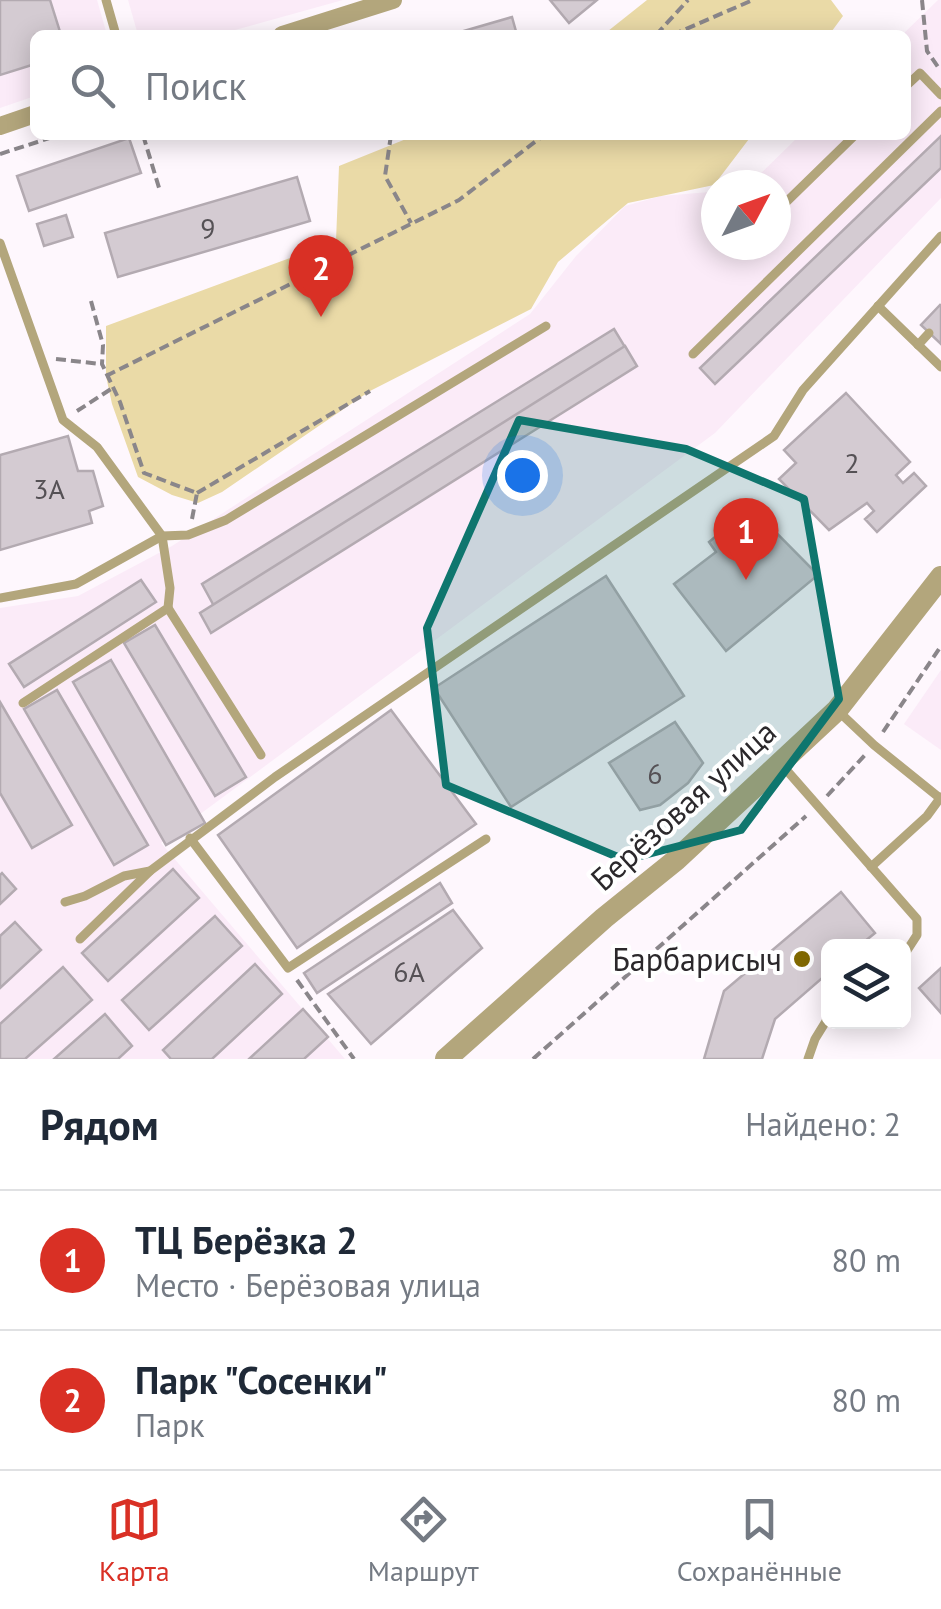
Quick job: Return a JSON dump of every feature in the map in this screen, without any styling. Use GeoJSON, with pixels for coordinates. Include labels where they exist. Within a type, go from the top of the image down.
{"type":"FeatureCollection","features":[{"type":"Feature","properties":{"kind":"street"},"geometry":{"type":"LineString","coordinates":[[298,30],[393,0]]}},
{"type":"Feature","properties":{"kind":"street"},"geometry":{"type":"LineString","coordinates":[[0,126],[30,116]]}},
{"type":"Feature","properties":{"kind":"street","name":"Берёзовая улица"},"geometry":{"type":"LineString","coordinates":[[450,1058],[604,918],[676,860],[837,710],[941,578]]}},
{"type":"Feature","properties":{"kind":"lane"},"geometry":{"type":"LineString","coordinates":[[106,0],[115,30]]}},
{"type":"Feature","properties":{"kind":"lane"},"geometry":{"type":"LineString","coordinates":[[911,81],[920,73],[941,95]]}},
{"type":"Feature","properties":{"kind":"lane"},"geometry":{"type":"LineString","coordinates":[[693,354],[941,111]]}},
{"type":"Feature","properties":{"kind":"lane"},"geometry":{"type":"LineString","coordinates":[[791,198],[851,140]]}},
{"type":"Feature","properties":{"kind":"lane"},"geometry":{"type":"LineString","coordinates":[[80,939],[190,838],[774,436],[803,390],[940,239]]}},
{"type":"Feature","properties":{"kind":"lane"},"geometry":{"type":"LineString","coordinates":[[0,243],[63,420],[97,447],[162,536],[170,588],[168,608],[261,755]]}},
{"type":"Feature","properties":{"kind":"lane"},"geometry":{"type":"LineString","coordinates":[[878,306],[941,367]]}},
{"type":"Feature","properties":{"kind":"lane"},"geometry":{"type":"LineString","coordinates":[[0,598],[76,584],[162,536],[188,535],[226,520],[546,326]]}},
{"type":"Feature","properties":{"kind":"lane"},"geometry":{"type":"LineString","coordinates":[[918,345],[929,333]]}},
{"type":"Feature","properties":{"kind":"lane"},"geometry":{"type":"LineString","coordinates":[[22,702],[168,608]]}},
{"type":"Feature","properties":{"kind":"lane"},"geometry":{"type":"LineString","coordinates":[[837,710],[874,746],[941,798],[872,868]]}},
{"type":"Feature","properties":{"kind":"lane"},"geometry":{"type":"LineString","coordinates":[[780,762],[918,919],[917,934],[911,944]]}},
{"type":"Feature","properties":{"kind":"lane"},"geometry":{"type":"LineString","coordinates":[[190,838],[288,968],[486,838]]}},
{"type":"Feature","properties":{"kind":"lane"},"geometry":{"type":"LineString","coordinates":[[66,902],[124,876],[150,871]]}},
{"type":"Feature","properties":{"kind":"lane"},"geometry":{"type":"LineString","coordinates":[[808,1059],[821,1029]]}},
{"type":"Feature","properties":{"kind":"path"},"geometry":{"type":"LineString","coordinates":[[661,30],[688,0]]}},
{"type":"Feature","properties":{"kind":"path"},"geometry":{"type":"LineString","coordinates":[[683,30],[752,0]]}},
{"type":"Feature","properties":{"kind":"path"},"geometry":{"type":"LineString","coordinates":[[922,0],[927,51],[941,72]]}},
{"type":"Feature","properties":{"kind":"path"},"geometry":{"type":"LineString","coordinates":[[0,154],[44,140]]}},
{"type":"Feature","properties":{"kind":"path"},"geometry":{"type":"LineString","coordinates":[[145,140],[160,191]]}},
{"type":"Feature","properties":{"kind":"path"},"geometry":{"type":"LineString","coordinates":[[389,140],[385,176],[412,224]]}},
{"type":"Feature","properties":{"kind":"path"},"geometry":{"type":"LineString","coordinates":[[106,376],[459,200],[537,140]]}},
{"type":"Feature","properties":{"kind":"path"},"geometry":{"type":"LineString","coordinates":[[91,301],[103,345],[102,364],[120,402],[144,473],[197,494]]}},
{"type":"Feature","properties":{"kind":"path"},"geometry":{"type":"LineString","coordinates":[[42,358],[102,364]]}},
{"type":"Feature","properties":{"kind":"path"},"geometry":{"type":"LineString","coordinates":[[63,420],[111,389]]}},
{"type":"Feature","properties":{"kind":"path"},"geometry":{"type":"LineString","coordinates":[[188,535],[197,494],[370,391]]}},
{"type":"Feature","properties":{"kind":"path"},"geometry":{"type":"LineString","coordinates":[[533,1059],[817,807]]}},
{"type":"Feature","properties":{"kind":"path"},"geometry":{"type":"LineString","coordinates":[[288,968],[354,1059]]}},
{"type":"Feature","properties":{"kind":"highlighted area"},"geometry":{"type":"Polygon","coordinates":[[[519,420],[686,449],[804,499],[839,699],[741,830],[625,860],[446,785],[427,628],[519,420]]]}},
{"type":"Feature","properties":{"kind":"shaded area"},"geometry":{"type":"Polygon","coordinates":[[[0,0],[97,0],[106,30],[30,30],[30,98],[0,108],[0,0]]]}},
{"type":"Feature","properties":{"kind":"shaded area"},"geometry":{"type":"Polygon","coordinates":[[[128,0],[343,0],[235,30],[137,30],[128,0]]]}},
{"type":"Feature","properties":{"kind":"shaded area"},"geometry":{"type":"Polygon","coordinates":[[[647,0],[831,0],[843,16],[833,30],[609,30],[647,0]]]}},
{"type":"Feature","properties":{"kind":"shaded area"},"geometry":{"type":"Polygon","coordinates":[[[941,0],[941,198],[715,433],[161,843],[345,1059],[0,1059],[0,608],[78,596],[172,546],[530,314],[576,256],[625,206],[661,196],[701,193],[701,260],[791,260],[791,170],[764,170],[795,140],[911,140],[911,30],[907,30],[941,0]]]}},
{"type":"Feature","properties":{"kind":"shaded area"},"geometry":{"type":"Polygon","coordinates":[[[404,140],[748,140],[725,170],[701,170],[701,188],[628,203],[558,262],[531,309],[370,391],[222,492],[198,503],[138,477],[106,376],[106,326],[336,241],[339,166],[404,140]]]}},
{"type":"Feature","properties":{"kind":"shaded area"},"geometry":{"type":"Polygon","coordinates":[[[941,670],[941,750],[904,724],[941,670]]]}},
{"type":"Feature","properties":{"kind":"building"},"geometry":{"type":"Polygon","coordinates":[[[0,0],[50,0],[59,30],[30,30],[30,66],[0,75],[0,0]]]}},
{"type":"Feature","properties":{"kind":"building"},"geometry":{"type":"Polygon","coordinates":[[[550,0],[597,0],[569,23],[550,0]]]}},
{"type":"Feature","properties":{"kind":"building"},"geometry":{"type":"Polygon","coordinates":[[[512,17],[516,30],[467,30],[512,17]]]}},
{"type":"Feature","properties":{"kind":"building"},"geometry":{"type":"Polygon","coordinates":[[[941,136],[941,168],[715,384],[700,368],[941,136]]]}},
{"type":"Feature","properties":{"kind":"building"},"geometry":{"type":"Polygon","coordinates":[[[123,140],[130,140],[141,173],[29,211],[17,176],[123,140]]]}},
{"type":"Feature","properties":{"kind":"building"},"geometry":{"type":"Polygon","coordinates":[[[297,177],[310,221],[118,277],[105,233],[297,177]]]}},
{"type":"Feature","properties":{"kind":"building"},"geometry":{"type":"Polygon","coordinates":[[[66,215],[73,237],[44,246],[37,224],[66,215]]]}},
{"type":"Feature","properties":{"kind":"building"},"geometry":{"type":"Polygon","coordinates":[[[941,306],[941,344],[921,325],[941,306]]]}},
{"type":"Feature","properties":{"kind":"building"},"geometry":{"type":"Polygon","coordinates":[[[614,329],[625,347],[214,606],[202,584],[614,329]]]}},
{"type":"Feature","properties":{"kind":"building"},"geometry":{"type":"Polygon","coordinates":[[[625,346],[637,366],[211,633],[200,613],[625,346]]]}},
{"type":"Feature","properties":{"kind":"building"},"geometry":{"type":"Polygon","coordinates":[[[846,393],[910,462],[896,475],[903,483],[914,473],[926,486],[877,532],[865,519],[874,511],[867,503],[829,530],[779,479],[796,463],[784,450],[846,393]]]}},
{"type":"Feature","properties":{"kind":"building"},"geometry":{"type":"Polygon","coordinates":[[[68,436],[78,471],[93,471],[103,506],[89,511],[92,523],[0,550],[0,455],[68,436]]]}},
{"type":"Feature","properties":{"kind":"building"},"geometry":{"type":"Polygon","coordinates":[[[751,507],[818,575],[726,651],[674,584],[716,552],[709,542],[751,507]]]}},
{"type":"Feature","properties":{"kind":"building"},"geometry":{"type":"Polygon","coordinates":[[[606,576],[684,696],[511,807],[434,688],[606,576]]]}},
{"type":"Feature","properties":{"kind":"building"},"geometry":{"type":"Polygon","coordinates":[[[141,580],[156,602],[24,687],[9,664],[141,580]]]}},
{"type":"Feature","properties":{"kind":"building"},"geometry":{"type":"Polygon","coordinates":[[[155,625],[246,777],[215,796],[124,643],[155,625]]]}},
{"type":"Feature","properties":{"kind":"building"},"geometry":{"type":"Polygon","coordinates":[[[111,660],[205,823],[166,845],[73,682],[111,660]]]}},
{"type":"Feature","properties":{"kind":"building"},"geometry":{"type":"Polygon","coordinates":[[[57,690],[148,845],[114,865],[24,709],[57,690]]]}},
{"type":"Feature","properties":{"kind":"building"},"geometry":{"type":"Polygon","coordinates":[[[0,702],[72,825],[32,848],[0,793],[0,702]]]}},
{"type":"Feature","properties":{"kind":"building"},"geometry":{"type":"Polygon","coordinates":[[[391,710],[476,824],[297,948],[218,835],[391,710]]]}},
{"type":"Feature","properties":{"kind":"building"},"geometry":{"type":"Polygon","coordinates":[[[675,722],[703,763],[688,783],[660,805],[640,810],[609,763],[675,722]]]}},
{"type":"Feature","properties":{"kind":"building"},"geometry":{"type":"Polygon","coordinates":[[[173,869],[199,898],[108,981],[82,953],[173,869]]]}},
{"type":"Feature","properties":{"kind":"building"},"geometry":{"type":"Polygon","coordinates":[[[0,875],[16,889],[0,904],[0,875]]]}},
{"type":"Feature","properties":{"kind":"building"},"geometry":{"type":"Polygon","coordinates":[[[440,883],[452,903],[317,993],[304,973],[440,883]]]}},
{"type":"Feature","properties":{"kind":"building"},"geometry":{"type":"Polygon","coordinates":[[[841,892],[875,933],[868,939],[821,939],[821,979],[775,1019],[762,1059],[704,1059],[724,991],[841,892]]]}},
{"type":"Feature","properties":{"kind":"building"},"geometry":{"type":"Polygon","coordinates":[[[453,910],[482,948],[371,1044],[328,994],[453,910]]]}},
{"type":"Feature","properties":{"kind":"building"},"geometry":{"type":"Polygon","coordinates":[[[215,916],[242,946],[149,1030],[122,1000],[215,916]]]}},
{"type":"Feature","properties":{"kind":"building"},"geometry":{"type":"Polygon","coordinates":[[[15,922],[41,950],[0,988],[0,936],[15,922]]]}},
{"type":"Feature","properties":{"kind":"building"},"geometry":{"type":"Polygon","coordinates":[[[255,964],[282,994],[212,1059],[171,1059],[163,1050],[255,964]]]}},
{"type":"Feature","properties":{"kind":"building"},"geometry":{"type":"Polygon","coordinates":[[[63,967],[92,1000],[25,1059],[0,1059],[0,1024],[63,967]]]}},
{"type":"Feature","properties":{"kind":"building"},"geometry":{"type":"Polygon","coordinates":[[[941,968],[941,1013],[919,988],[941,968]]]}},
{"type":"Feature","properties":{"kind":"building"},"geometry":{"type":"Polygon","coordinates":[[[303,1009],[328,1037],[304,1059],[249,1059],[303,1009]]]}},
{"type":"Feature","properties":{"kind":"building"},"geometry":{"type":"Polygon","coordinates":[[[105,1014],[132,1046],[118,1059],[54,1059],[105,1014]]]}},
{"type":"Feature","properties":{"kind":"place","name":"Парк \"Сосенки\""},"geometry":{"type":"Point","coordinates":[321,317]}},
{"type":"Feature","properties":{"kind":"place","name":"ТЦ Берёзка 2"},"geometry":{"type":"Point","coordinates":[746,580]}},
{"type":"Feature","properties":{"kind":"place","name":"Барбарисыч"},"geometry":{"type":"Point","coordinates":[802,959]}}]}
